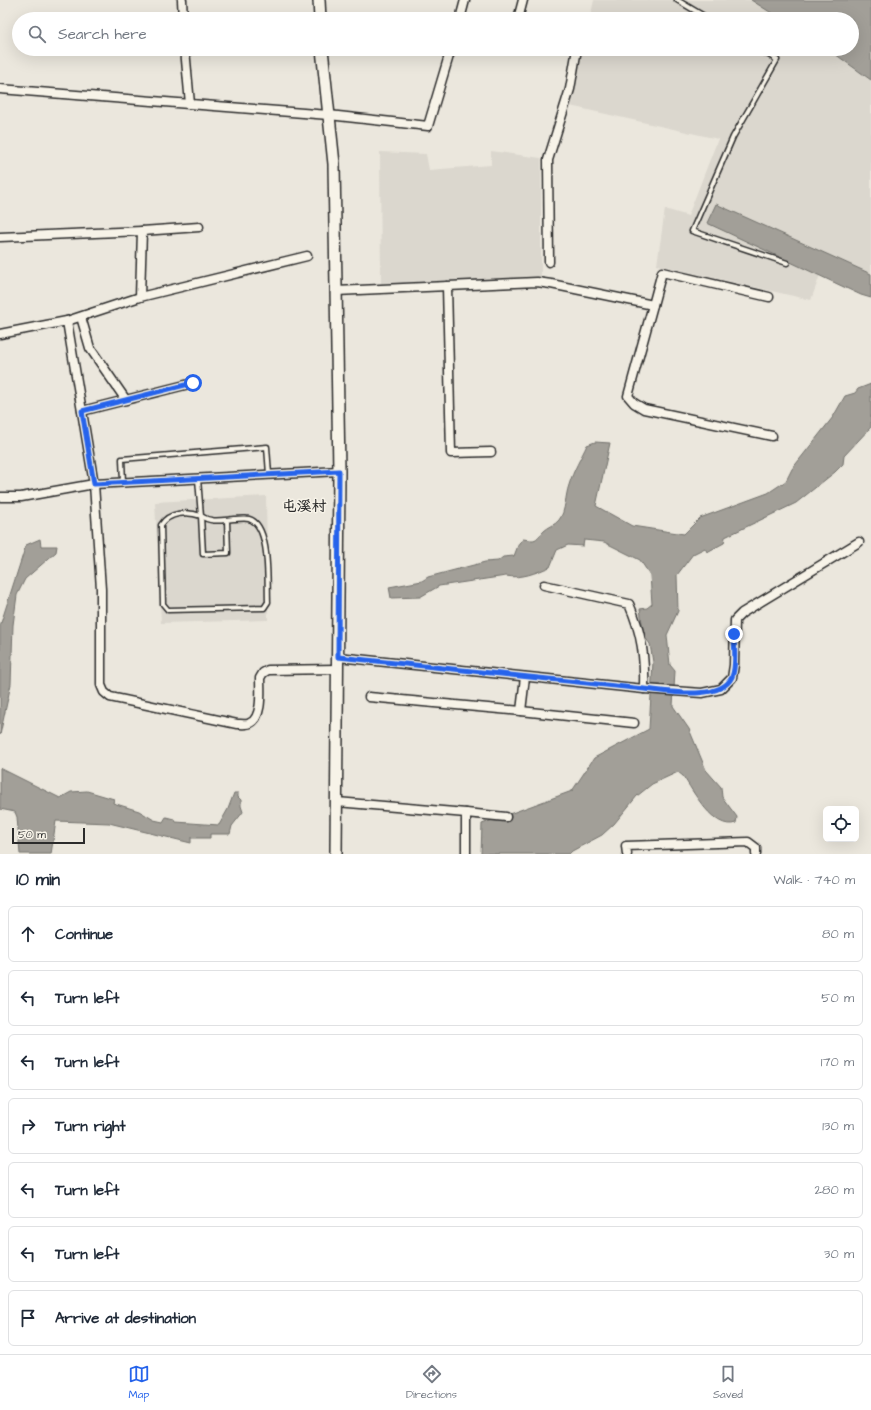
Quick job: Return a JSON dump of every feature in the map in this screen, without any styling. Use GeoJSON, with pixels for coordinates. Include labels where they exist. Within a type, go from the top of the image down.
{"type":"FeatureCollection","features":[{"type":"Feature","properties":{"kind":"main road"},"geometry":{"type":"LineString","coordinates":[[319,0],[320,12]]}},
{"type":"Feature","properties":{"kind":"main road"},"geometry":{"type":"LineString","coordinates":[[323,56],[334,164],[339,471],[336,854]]}},
{"type":"Feature","properties":{"kind":"street"},"geometry":{"type":"LineString","coordinates":[[182,0],[183,12]]}},
{"type":"Feature","properties":{"kind":"street"},"geometry":{"type":"LineString","coordinates":[[462,12],[465,0]]}},
{"type":"Feature","properties":{"kind":"street"},"geometry":{"type":"LineString","coordinates":[[520,12],[523,0]]}},
{"type":"Feature","properties":{"kind":"street"},"geometry":{"type":"LineString","coordinates":[[186,56],[190,104]]}},
{"type":"Feature","properties":{"kind":"street"},"geometry":{"type":"LineString","coordinates":[[0,89],[329,114],[428,126],[449,56]]}},
{"type":"Feature","properties":{"kind":"street"},"geometry":{"type":"LineString","coordinates":[[549,262],[548,160],[570,89],[576,56]]}},
{"type":"Feature","properties":{"kind":"street"},"geometry":{"type":"LineString","coordinates":[[0,237],[199,227]]}},
{"type":"Feature","properties":{"kind":"street"},"geometry":{"type":"LineString","coordinates":[[140,297],[142,231]]}},
{"type":"Feature","properties":{"kind":"street"},"geometry":{"type":"LineString","coordinates":[[0,334],[67,321],[140,297],[307,256]]}},
{"type":"Feature","properties":{"kind":"street"},"geometry":{"type":"LineString","coordinates":[[769,297],[662,272],[628,396],[634,403],[644,409],[772,436]]}},
{"type":"Feature","properties":{"kind":"street"},"geometry":{"type":"LineString","coordinates":[[336,291],[537,282],[653,305]]}},
{"type":"Feature","properties":{"kind":"street"},"geometry":{"type":"LineString","coordinates":[[447,286],[452,453],[491,452]]}},
{"type":"Feature","properties":{"kind":"street"},"geometry":{"type":"LineString","coordinates":[[81,317],[90,348],[126,400]]}},
{"type":"Feature","properties":{"kind":"street"},"geometry":{"type":"LineString","coordinates":[[67,321],[94,484],[101,589],[101,685],[104,692],[110,698],[238,724],[249,724],[255,720],[259,712],[260,678],[263,673],[268,670],[338,669]]}},
{"type":"Feature","properties":{"kind":"street"},"geometry":{"type":"LineString","coordinates":[[82,411],[193,383]]}},
{"type":"Feature","properties":{"kind":"street"},"geometry":{"type":"LineString","coordinates":[[0,497],[22,497],[94,484],[339,471]]}},
{"type":"Feature","properties":{"kind":"street"},"geometry":{"type":"LineString","coordinates":[[338,657],[678,692],[702,693],[721,689],[732,678],[734,665],[735,620],[742,613],[859,542]]}},
{"type":"Feature","properties":{"kind":"street"},"geometry":{"type":"LineString","coordinates":[[544,586],[629,604],[635,617],[640,637],[645,663],[647,689]]}},
{"type":"Feature","properties":{"kind":"street"},"geometry":{"type":"LineString","coordinates":[[521,711],[525,677]]}},
{"type":"Feature","properties":{"kind":"street"},"geometry":{"type":"LineString","coordinates":[[369,697],[634,723]]}},
{"type":"Feature","properties":{"kind":"street"},"geometry":{"type":"LineString","coordinates":[[336,802],[506,817]]}},
{"type":"Feature","properties":{"kind":"street"},"geometry":{"type":"LineString","coordinates":[[466,813],[466,854]]}},
{"type":"Feature","properties":{"kind":"street"},"geometry":{"type":"LineString","coordinates":[[626,854],[626,846],[748,842],[756,848],[756,854]]}},
{"type":"Feature","properties":{"kind":"lane"},"geometry":{"type":"LineString","coordinates":[[677,0],[697,12]]}},
{"type":"Feature","properties":{"kind":"lane"},"geometry":{"type":"LineString","coordinates":[[771,56],[778,60],[733,137],[692,231],[787,262]]}},
{"type":"Feature","properties":{"kind":"lane"},"geometry":{"type":"LineString","coordinates":[[124,482],[122,459],[267,447],[269,474]]}},
{"type":"Feature","properties":{"kind":"lane"},"geometry":{"type":"LineString","coordinates":[[198,478],[202,516],[203,554],[228,553],[227,520]]}},
{"type":"Feature","properties":{"kind":"lane"},"geometry":{"type":"LineString","coordinates":[[196,514],[202,516],[208,520],[249,519],[257,524],[265,542],[268,602],[264,608],[168,610],[163,604],[161,525],[165,519],[172,515],[196,514]]}},
{"type":"Feature","properties":{"kind":"shaded area"},"geometry":{"type":"Polygon","coordinates":[[[594,0],[751,0],[770,12],[591,12],[594,0]]]}},
{"type":"Feature","properties":{"kind":"shaded area"},"geometry":{"type":"Polygon","coordinates":[[[751,0],[871,0],[871,80],[838,56],[859,56],[859,12],[770,12],[751,0]]]}},
{"type":"Feature","properties":{"kind":"shaded area"},"geometry":{"type":"Polygon","coordinates":[[[581,56],[838,56],[871,80],[871,274],[717,204],[707,223],[820,275],[811,300],[657,265],[665,209],[688,216],[718,139],[570,106],[581,56]]]}},
{"type":"Feature","properties":{"kind":"shaded area"},"geometry":{"type":"Polygon","coordinates":[[[491,151],[541,158],[541,277],[381,284],[380,152],[426,154],[429,170],[491,165],[491,151]]]}},
{"type":"Feature","properties":{"kind":"shaded area"},"geometry":{"type":"Polygon","coordinates":[[[716,204],[871,274],[871,298],[861,295],[707,223],[716,204]]]}},
{"type":"Feature","properties":{"kind":"shaded area"},"geometry":{"type":"Polygon","coordinates":[[[871,384],[871,427],[844,456],[843,464],[835,472],[796,503],[725,537],[724,543],[707,552],[705,548],[693,554],[677,575],[678,611],[667,635],[670,665],[675,671],[673,706],[689,729],[706,770],[721,787],[722,797],[737,817],[736,823],[728,824],[712,816],[698,800],[683,776],[678,772],[652,784],[637,796],[614,824],[602,835],[569,854],[481,854],[482,824],[572,791],[594,758],[649,729],[653,662],[650,644],[644,636],[640,609],[647,608],[652,604],[650,575],[640,560],[604,542],[584,540],[583,546],[568,545],[557,550],[550,567],[528,575],[518,577],[506,576],[439,586],[420,597],[391,598],[389,587],[422,581],[428,577],[485,562],[498,561],[503,557],[514,556],[519,543],[523,539],[535,540],[559,520],[563,512],[568,489],[575,470],[587,445],[595,442],[610,443],[596,506],[632,526],[684,534],[700,518],[768,493],[786,481],[792,469],[833,417],[845,396],[855,393],[858,389],[871,384]]]}},
{"type":"Feature","properties":{"kind":"shaded area"},"geometry":{"type":"Polygon","coordinates":[[[266,496],[268,620],[161,623],[155,502],[266,496]]]}},
{"type":"Feature","properties":{"kind":"shaded area"},"geometry":{"type":"Polygon","coordinates":[[[40,539],[41,546],[57,546],[56,552],[25,579],[17,595],[13,625],[11,684],[0,735],[0,626],[26,545],[40,539]]]}},
{"type":"Feature","properties":{"kind":"shaded area"},"geometry":{"type":"Polygon","coordinates":[[[0,768],[60,798],[71,792],[87,791],[114,799],[113,803],[139,811],[154,820],[163,822],[166,817],[174,819],[176,822],[219,825],[228,809],[234,793],[238,793],[243,812],[232,826],[230,834],[210,834],[210,838],[191,838],[191,843],[109,823],[56,821],[51,854],[20,854],[17,817],[15,812],[0,809],[0,768]]]}},
{"type":"Feature","properties":{"kind":"district","name":"屯溪村"},"geometry":{"type":"Point","coordinates":[304,506]}},
{"type":"Feature","properties":{"kind":"route"},"geometry":{"type":"LineString","coordinates":[[193,383],[82,411],[94,484],[339,471],[338,657],[644,689],[702,693],[721,689],[732,678],[734,665],[734,634]]}}]}
